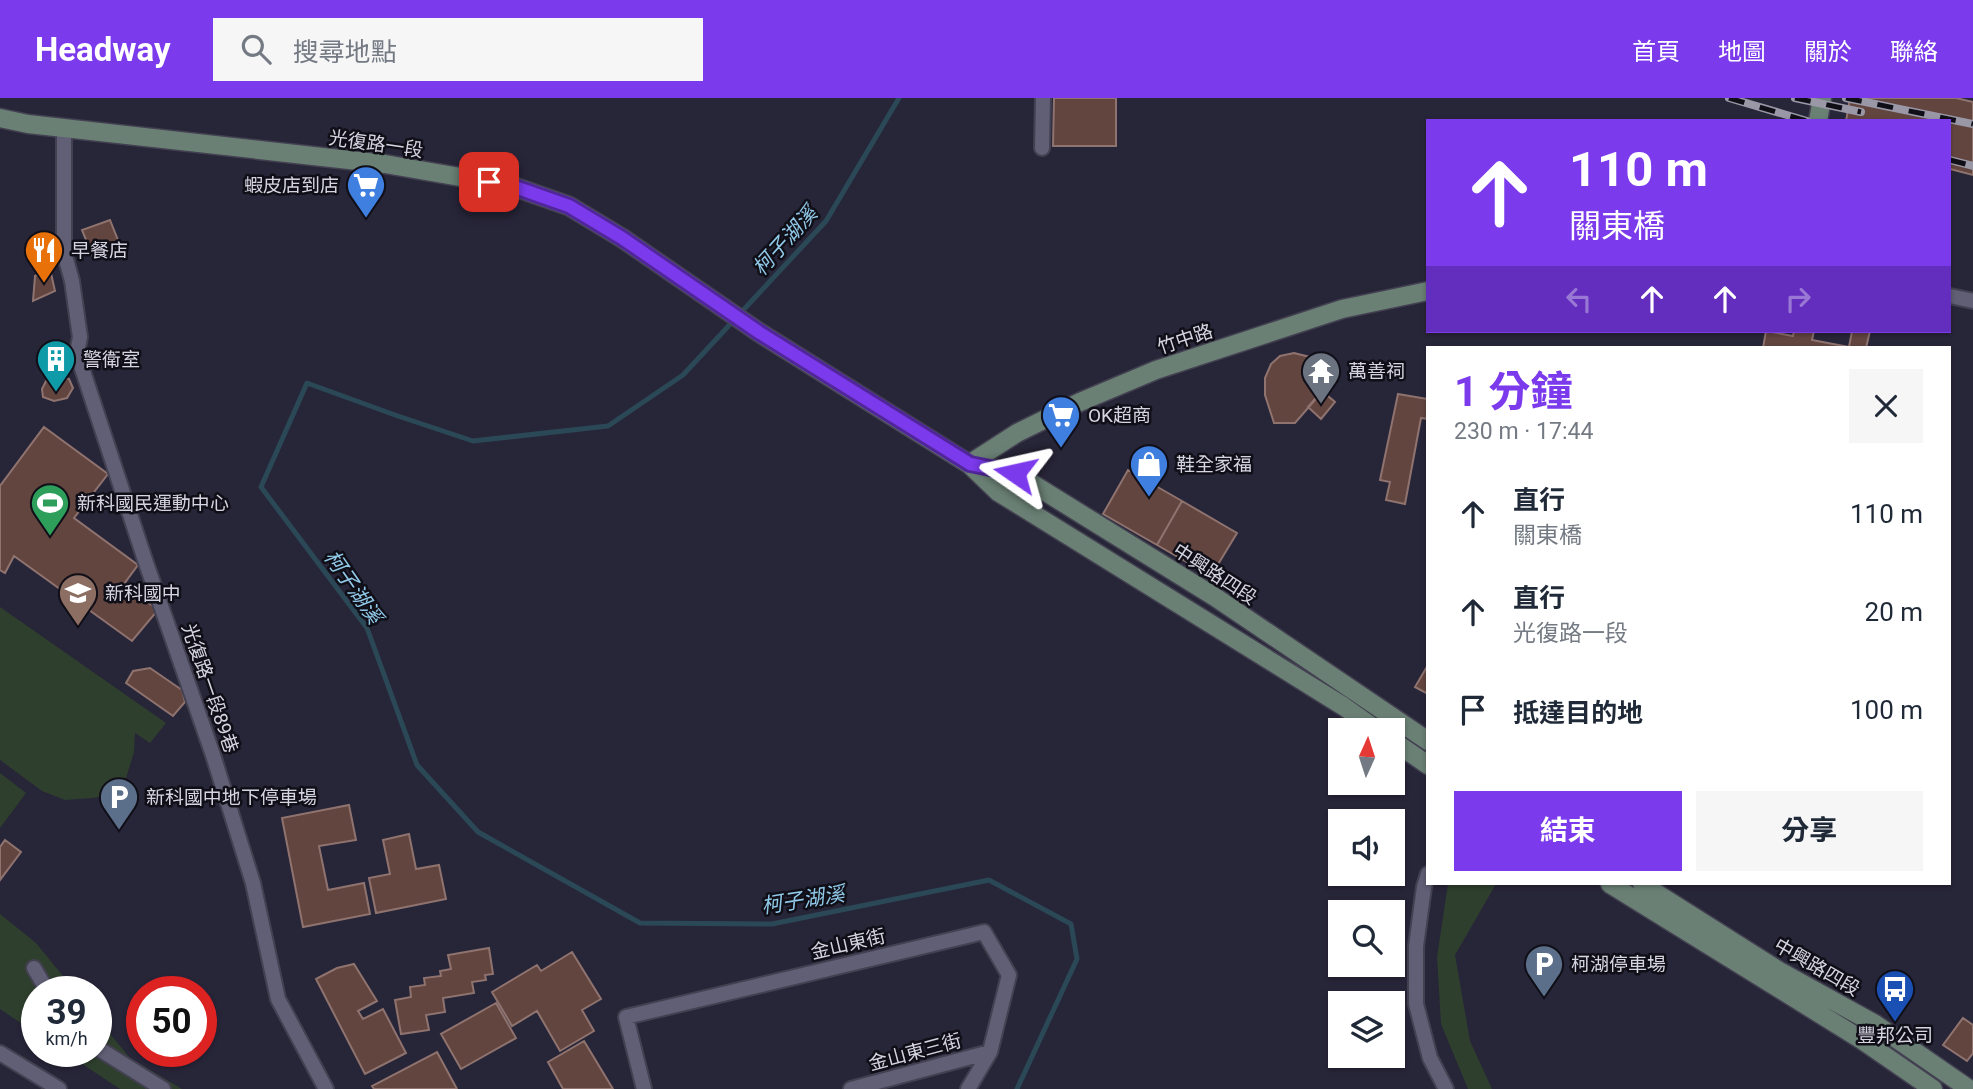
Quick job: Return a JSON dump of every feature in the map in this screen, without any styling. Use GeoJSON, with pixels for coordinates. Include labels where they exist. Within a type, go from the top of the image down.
{"type":"FeatureCollection","features":[{"type":"Feature","properties":{"kind":"main road"},"geometry":{"type":"LineString","coordinates":[[1818,119],[1822,98]]}},
{"type":"Feature","properties":{"kind":"main road","name":"光復路一段"},"geometry":{"type":"LineString","coordinates":[[0,118],[28,124],[385,164],[512,186],[569,206],[622,238],[760,333]]}},
{"type":"Feature","properties":{"kind":"main road","name":"竹中路"},"geometry":{"type":"LineString","coordinates":[[970,464],[1017,433],[1080,402],[1156,370],[1342,309],[1426,291]]}},
{"type":"Feature","properties":{"kind":"main road","name":"中興路四段"},"geometry":{"type":"LineString","coordinates":[[760,333],[970,464],[998,492],[1360,718]]}},
{"type":"Feature","properties":{"kind":"main road","name":"中興路四段"},"geometry":{"type":"LineString","coordinates":[[970,464],[1015,473],[1214,597],[1426,740]]}},
{"type":"Feature","properties":{"kind":"main road"},"geometry":{"type":"LineString","coordinates":[[1405,749],[1426,764]]}},
{"type":"Feature","properties":{"kind":"main road","name":"中興路四段"},"geometry":{"type":"LineString","coordinates":[[1612,885],[1862,1040],[1933,1089]]}},
{"type":"Feature","properties":{"kind":"main road","name":"中興路四段"},"geometry":{"type":"LineString","coordinates":[[1644,885],[1781,972],[1875,1024],[1969,1089]]}},
{"type":"Feature","properties":{"kind":"street"},"geometry":{"type":"LineString","coordinates":[[1042,148],[1043,98]]}},
{"type":"Feature","properties":{"kind":"street","name":"光復路一段89巷"},"geometry":{"type":"LineString","coordinates":[[64,128],[64,252],[72,281],[80,337],[77,353],[213,755],[253,883],[278,999],[326,1089]]}},
{"type":"Feature","properties":{"kind":"street"},"geometry":{"type":"LineString","coordinates":[[1951,296],[1973,301]]}},
{"type":"Feature","properties":{"kind":"street"},"geometry":{"type":"LineString","coordinates":[[1426,880],[1416,946],[1416,1004],[1430,1058],[1446,1089]]}},
{"type":"Feature","properties":{"kind":"street","name":"金山東街"},"geometry":{"type":"LineString","coordinates":[[644,1089],[626,1017],[984,932],[1009,975],[990,1052],[968,1089]]}},
{"type":"Feature","properties":{"kind":"street"},"geometry":{"type":"LineString","coordinates":[[34,968],[39,976]]}},
{"type":"Feature","properties":{"kind":"street","name":"金山東三街"},"geometry":{"type":"LineString","coordinates":[[851,1089],[990,1052]]}},
{"type":"Feature","properties":{"kind":"street"},"geometry":{"type":"LineString","coordinates":[[0,1053],[40,1084],[59,1089]]}},
{"type":"Feature","properties":{"kind":"street"},"geometry":{"type":"LineString","coordinates":[[112,1057],[163,1089]]}},
{"type":"Feature","properties":{"kind":"green space"},"geometry":{"type":"Polygon","coordinates":[[[0,607],[166,723],[150,743],[135,733],[134,752],[126,778],[114,794],[65,800],[42,791],[0,760],[0,607]]]}},
{"type":"Feature","properties":{"kind":"green space"},"geometry":{"type":"Polygon","coordinates":[[[0,773],[26,793],[0,828],[0,773]]]}},
{"type":"Feature","properties":{"kind":"green space"},"geometry":{"type":"Polygon","coordinates":[[[1448,885],[1495,885],[1455,955],[1470,1041],[1492,1089],[1468,1089],[1441,1024],[1437,957],[1448,885]]]}},
{"type":"Feature","properties":{"kind":"green space"},"geometry":{"type":"Polygon","coordinates":[[[0,914],[36,943],[63,976],[21,976],[21,1023],[0,1009],[0,914]]]}},
{"type":"Feature","properties":{"kind":"green space"},"geometry":{"type":"Polygon","coordinates":[[[112,1036],[126,1053],[126,1067],[145,1067],[182,1089],[120,1089],[87,1067],[112,1067],[112,1036]]]}},
{"type":"Feature","properties":{"kind":"building"},"geometry":{"type":"Polygon","coordinates":[[[1054,98],[1116,98],[1116,146],[1053,146],[1054,98]]]}},
{"type":"Feature","properties":{"kind":"building"},"geometry":{"type":"Polygon","coordinates":[[[1850,98],[1956,98],[1973,102],[1973,175],[1951,169],[1951,119],[1846,119],[1850,98]]]}},
{"type":"Feature","properties":{"kind":"building"},"geometry":{"type":"Polygon","coordinates":[[[110,220],[122,250],[93,257],[82,230],[110,220]]]}},
{"type":"Feature","properties":{"kind":"building","name":"早餐店"},"geometry":{"type":"Polygon","coordinates":[[[50,269],[55,291],[33,301],[35,276],[50,269]]]}},
{"type":"Feature","properties":{"kind":"building"},"geometry":{"type":"Polygon","coordinates":[[[1766,333],[1793,336],[1794,333],[1814,333],[1812,340],[1844,346],[1763,346],[1766,333]]]}},
{"type":"Feature","properties":{"kind":"building"},"geometry":{"type":"Polygon","coordinates":[[[1852,333],[1870,333],[1866,346],[1849,346],[1852,333]]]}},
{"type":"Feature","properties":{"kind":"building"},"geometry":{"type":"Polygon","coordinates":[[[1294,353],[1321,363],[1335,377],[1295,423],[1274,423],[1265,395],[1265,378],[1271,364],[1280,356],[1294,353]]]}},
{"type":"Feature","properties":{"kind":"building","name":"警衛室"},"geometry":{"type":"Polygon","coordinates":[[[59,377],[69,379],[73,388],[67,398],[54,401],[43,397],[42,389],[46,381],[59,377]]]}},
{"type":"Feature","properties":{"kind":"building","name":"萬善祠"},"geometry":{"type":"Polygon","coordinates":[[[1322,391],[1335,402],[1321,419],[1308,407],[1322,391]]]}},
{"type":"Feature","properties":{"kind":"building"},"geometry":{"type":"Polygon","coordinates":[[[1398,394],[1426,399],[1426,419],[1421,418],[1405,504],[1386,500],[1390,482],[1380,480],[1398,394]]]}},
{"type":"Feature","properties":{"kind":"building","name":"新科國民運動中心"},"geometry":{"type":"Polygon","coordinates":[[[44,427],[108,474],[74,518],[138,565],[124,584],[158,610],[132,641],[14,556],[5,573],[0,570],[0,486],[44,427]]]}},
{"type":"Feature","properties":{"kind":"building"},"geometry":{"type":"Polygon","coordinates":[[[1128,470],[1182,501],[1157,545],[1103,514],[1128,470]]]}},
{"type":"Feature","properties":{"kind":"building"},"geometry":{"type":"Polygon","coordinates":[[[1182,501],[1237,533],[1211,576],[1157,545],[1182,501]]]}},
{"type":"Feature","properties":{"kind":"building"},"geometry":{"type":"Polygon","coordinates":[[[150,668],[182,690],[185,702],[173,716],[126,683],[133,671],[150,668]]]}},
{"type":"Feature","properties":{"kind":"building"},"geometry":{"type":"Polygon","coordinates":[[[1426,668],[1426,693],[1415,687],[1426,668]]]}},
{"type":"Feature","properties":{"kind":"building"},"geometry":{"type":"Polygon","coordinates":[[[349,805],[356,840],[319,846],[328,890],[364,883],[370,914],[303,927],[282,818],[349,805]]]}},
{"type":"Feature","properties":{"kind":"building"},"geometry":{"type":"Polygon","coordinates":[[[409,834],[416,869],[439,865],[446,899],[376,913],[369,878],[390,874],[383,840],[409,834]]]}},
{"type":"Feature","properties":{"kind":"building"},"geometry":{"type":"Polygon","coordinates":[[[5,840],[21,852],[0,880],[0,847],[5,840]]]}},
{"type":"Feature","properties":{"kind":"building"},"geometry":{"type":"Polygon","coordinates":[[[489,948],[493,974],[485,975],[486,980],[472,982],[474,993],[443,998],[445,1012],[426,1015],[429,1030],[401,1034],[395,1000],[411,997],[410,987],[425,985],[424,978],[441,976],[440,971],[451,969],[448,955],[489,948]]]}},
{"type":"Feature","properties":{"kind":"building"},"geometry":{"type":"Polygon","coordinates":[[[572,952],[601,999],[582,1010],[594,1031],[560,1051],[537,1011],[512,1026],[492,992],[537,965],[541,971],[572,952]]]}},
{"type":"Feature","properties":{"kind":"building"},"geometry":{"type":"Polygon","coordinates":[[[354,964],[377,1001],[358,1011],[363,1019],[383,1009],[406,1053],[365,1074],[316,979],[337,968],[354,964]]]}},
{"type":"Feature","properties":{"kind":"building"},"geometry":{"type":"Polygon","coordinates":[[[496,1003],[516,1038],[461,1069],[441,1034],[496,1003]]]}},
{"type":"Feature","properties":{"kind":"building"},"geometry":{"type":"Polygon","coordinates":[[[1963,1018],[1973,1025],[1973,1053],[1967,1061],[1943,1045],[1963,1018]]]}},
{"type":"Feature","properties":{"kind":"building"},"geometry":{"type":"Polygon","coordinates":[[[584,1041],[613,1089],[563,1089],[548,1062],[584,1041]]]}},
{"type":"Feature","properties":{"kind":"building"},"geometry":{"type":"Polygon","coordinates":[[[437,1052],[457,1089],[374,1089],[372,1086],[437,1052]]]}},
{"type":"Feature","properties":{"kind":"waterway","name":"柯子湖溪"},"geometry":{"type":"LineString","coordinates":[[899,98],[826,221],[683,375],[608,426],[473,441],[307,383],[261,487],[367,628],[417,765],[478,832],[640,923],[772,924],[989,880],[1071,924],[1077,959],[1017,1089]]}},
{"type":"Feature","properties":{"kind":"railway"},"geometry":{"type":"LineString","coordinates":[[1729,98],[1800,119]]}},
{"type":"Feature","properties":{"kind":"railway"},"geometry":{"type":"LineString","coordinates":[[1795,98],[1861,112]]}},
{"type":"Feature","properties":{"kind":"railway"},"geometry":{"type":"LineString","coordinates":[[1846,98],[1949,119]]}},
{"type":"Feature","properties":{"kind":"railway"},"geometry":{"type":"LineString","coordinates":[[1951,119],[1973,124]]}},
{"type":"Feature","properties":{"kind":"railway"},"geometry":{"type":"LineString","coordinates":[[1951,160],[1973,166]]}},
{"type":"Feature","properties":{"kind":"place","name":"蝦皮店到店"},"geometry":{"type":"Point","coordinates":[366,219]}},
{"type":"Feature","properties":{"kind":"place","name":"早餐店"},"geometry":{"type":"Point","coordinates":[44,284]}},
{"type":"Feature","properties":{"kind":"place","name":"警衛室"},"geometry":{"type":"Point","coordinates":[56,393]}},
{"type":"Feature","properties":{"kind":"place","name":"萬善祠"},"geometry":{"type":"Point","coordinates":[1321,405]}},
{"type":"Feature","properties":{"kind":"place","name":"OK超商"},"geometry":{"type":"Point","coordinates":[1061,449]}},
{"type":"Feature","properties":{"kind":"place","name":"鞋全家福"},"geometry":{"type":"Point","coordinates":[1149,498]}},
{"type":"Feature","properties":{"kind":"place","name":"新科國民運動中心"},"geometry":{"type":"Point","coordinates":[50,537]}},
{"type":"Feature","properties":{"kind":"place","name":"新科國中"},"geometry":{"type":"Point","coordinates":[78,627]}},
{"type":"Feature","properties":{"kind":"place","name":"新科國中地下停車場"},"geometry":{"type":"Point","coordinates":[119,831]}},
{"type":"Feature","properties":{"kind":"place","name":"柯湖停車場"},"geometry":{"type":"Point","coordinates":[1544,998]}},
{"type":"Feature","properties":{"kind":"place","name":"豐邦公司"},"geometry":{"type":"Point","coordinates":[1895,1023]}},
{"type":"Feature","properties":{"kind":"route"},"geometry":{"type":"LineString","coordinates":[[489,182],[512,186],[569,206],[622,238],[760,333],[970,464],[1015,473]]}}]}
